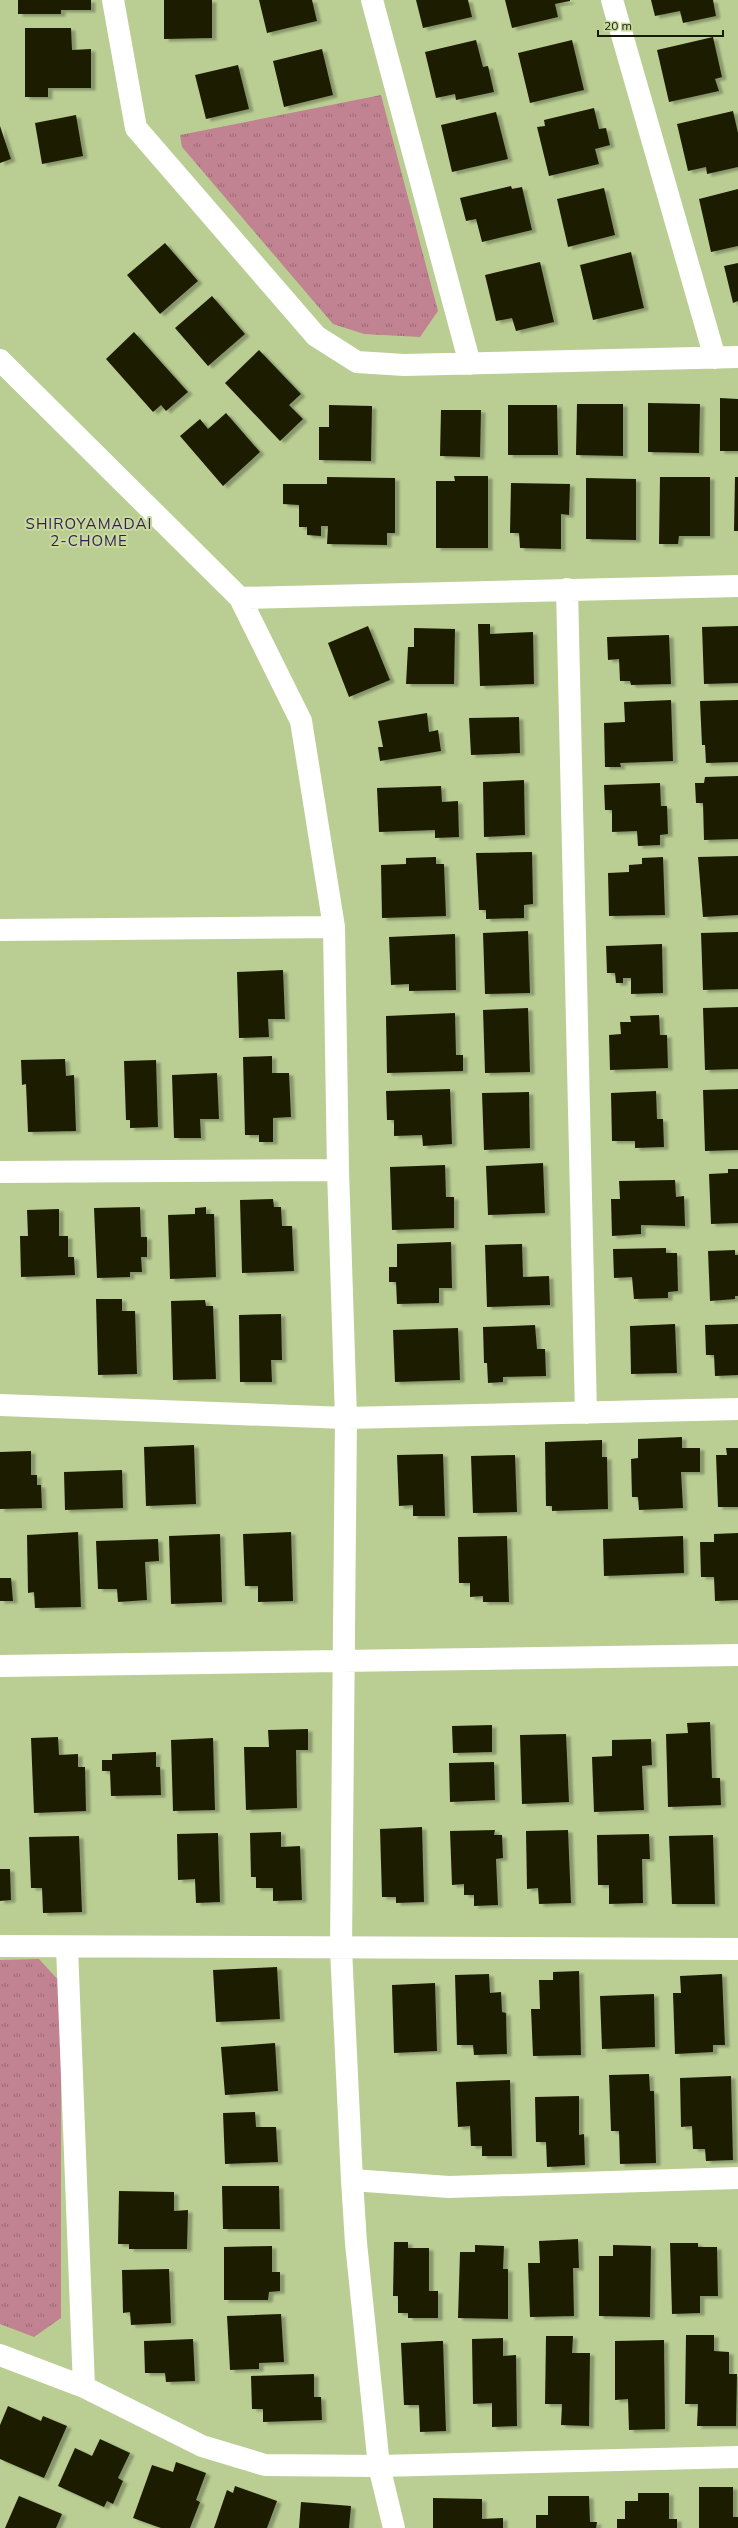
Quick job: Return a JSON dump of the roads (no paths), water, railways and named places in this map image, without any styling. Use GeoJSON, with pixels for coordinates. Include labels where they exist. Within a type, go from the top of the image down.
{"type":"FeatureCollection","features":[{"type":"Feature","properties":{"kind":"street"},"geometry":{"type":"LineString","coordinates":[[113,0],[136,128],[316,336],[357,362],[404,365],[738,357]]}},
{"type":"Feature","properties":{"kind":"street"},"geometry":{"type":"LineString","coordinates":[[372,0],[470,364]]}},
{"type":"Feature","properties":{"kind":"street"},"geometry":{"type":"LineString","coordinates":[[612,0],[715,358]]}},
{"type":"Feature","properties":{"kind":"street"},"geometry":{"type":"LineString","coordinates":[[0,360],[240,598],[301,721],[334,927],[338,1170],[346,1418],[342,1659],[341,1949],[352,2180],[356,2243],[379,2466],[394,2528]]}},
{"type":"Feature","properties":{"kind":"street"},"geometry":{"type":"LineString","coordinates":[[240,598],[738,586]]}},
{"type":"Feature","properties":{"kind":"street"},"geometry":{"type":"LineString","coordinates":[[567,589],[586,1413]]}},
{"type":"Feature","properties":{"kind":"street"},"geometry":{"type":"LineString","coordinates":[[0,930],[334,927]]}},
{"type":"Feature","properties":{"kind":"street"},"geometry":{"type":"LineString","coordinates":[[0,1172],[338,1170]]}},
{"type":"Feature","properties":{"kind":"street"},"geometry":{"type":"LineString","coordinates":[[0,1405],[346,1418],[738,1409]]}},
{"type":"Feature","properties":{"kind":"street"},"geometry":{"type":"LineString","coordinates":[[0,1666],[342,1659],[738,1655]]}},
{"type":"Feature","properties":{"kind":"street"},"geometry":{"type":"LineString","coordinates":[[0,1946],[341,1949],[738,1949]]}},
{"type":"Feature","properties":{"kind":"street"},"geometry":{"type":"LineString","coordinates":[[67,1947],[84,2387]]}},
{"type":"Feature","properties":{"kind":"street"},"geometry":{"type":"LineString","coordinates":[[352,2180],[449,2187],[738,2178]]}},
{"type":"Feature","properties":{"kind":"street"},"geometry":{"type":"LineString","coordinates":[[0,2355],[84,2387],[202,2446],[265,2465],[379,2466],[738,2457]]}},
{"type":"Feature","properties":{"kind":"district","name":"SHIROYAMADAI 2-CHOME"},"geometry":{"type":"Point","coordinates":[89,532]}}]}
